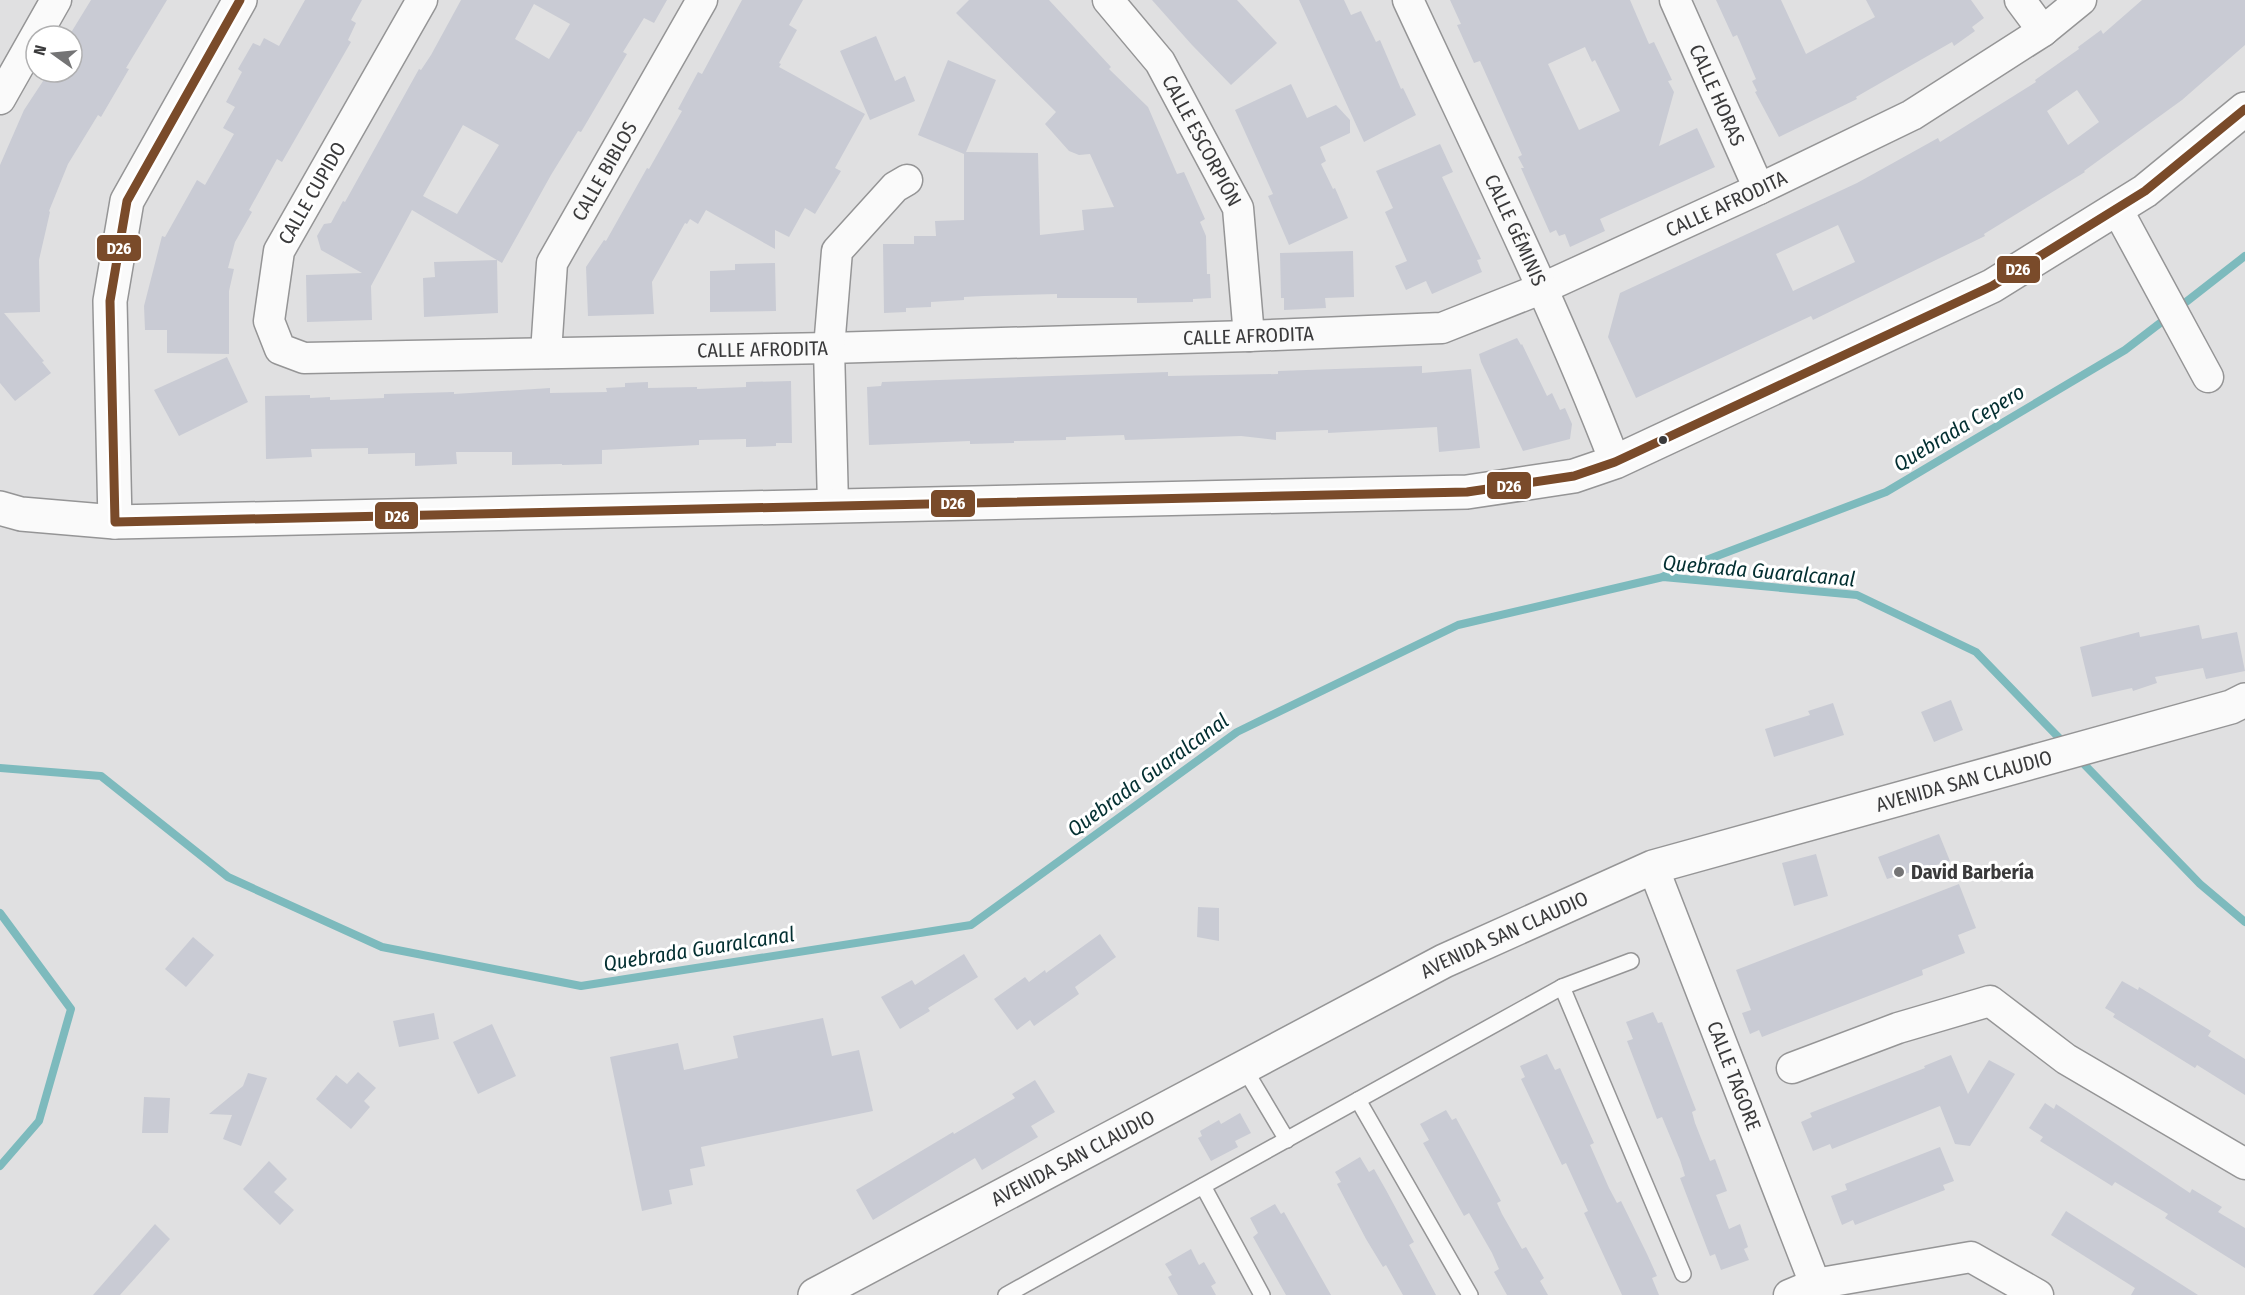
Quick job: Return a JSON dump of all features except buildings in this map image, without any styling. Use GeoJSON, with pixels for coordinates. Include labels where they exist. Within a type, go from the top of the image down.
{"type":"FeatureCollection","features":[{"type":"Feature","properties":{"kind":"street"},"geometry":{"type":"LineString","coordinates":[[0,99],[56,0]]}},
{"type":"Feature","properties":{"kind":"street"},"geometry":{"type":"LineString","coordinates":[[115,522],[110,301],[128,201],[240,0]]}},
{"type":"Feature","properties":{"kind":"street","name":"CALLE CUPIDO"},"geometry":{"type":"LineString","coordinates":[[333,357],[304,358],[280,349],[269,321],[279,251],[422,0]]}},
{"type":"Feature","properties":{"kind":"street","name":"CALLE BIBLOS"},"geometry":{"type":"LineString","coordinates":[[546,354],[552,263],[702,0]]}},
{"type":"Feature","properties":{"kind":"street","name":"CALLE ESCORPIÓN"},"geometry":{"type":"LineString","coordinates":[[1108,0],[1160,62],[1238,208],[1250,336]]}},
{"type":"Feature","properties":{"kind":"street","name":"CALLE GÉMINIS"},"geometry":{"type":"LineString","coordinates":[[1408,0],[1543,288],[1615,462]]}},
{"type":"Feature","properties":{"kind":"street","name":"CALLE HORAS"},"geometry":{"type":"LineString","coordinates":[[1675,0],[1759,189]]}},
{"type":"Feature","properties":{"kind":"street"},"geometry":{"type":"LineString","coordinates":[[2020,0],[2043,31]]}},
{"type":"Feature","properties":{"kind":"street","name":"CALLE AFRODITA"},"geometry":{"type":"LineString","coordinates":[[333,357],[829,348],[1442,328],[1543,288],[1759,189],[1912,115],[2043,31],[2081,0]]}},
{"type":"Feature","properties":{"kind":"street"},"geometry":{"type":"LineString","coordinates":[[0,508],[21,514],[115,522],[1467,492],[1574,476],[1615,462],[1992,286],[2145,191],[2245,109]]}},
{"type":"Feature","properties":{"kind":"street"},"geometry":{"type":"LineString","coordinates":[[833,505],[829,348],[837,251],[895,187],[907,180]]}},
{"type":"Feature","properties":{"kind":"street"},"geometry":{"type":"LineString","coordinates":[[2117,209],[2208,378]]}},
{"type":"Feature","properties":{"kind":"street","name":"AVENIDA SAN CLAUDIO"},"geometry":{"type":"LineString","coordinates":[[815,1295],[1444,961],[1653,867],[2230,707],[2245,700]]}},
{"type":"Feature","properties":{"kind":"street","name":"CALLE TAGORE"},"geometry":{"type":"LineString","coordinates":[[1653,867],[1802,1289]]}},
{"type":"Feature","properties":{"kind":"street"},"geometry":{"type":"LineString","coordinates":[[1792,1068],[1898,1028],[1990,1001],[2066,1059],[2245,1164]]}},
{"type":"Feature","properties":{"kind":"street"},"geometry":{"type":"LineString","coordinates":[[1802,1289],[1971,1257],[2038,1295]]}},
{"type":"Feature","properties":{"kind":"lane"},"geometry":{"type":"LineString","coordinates":[[1006,1295],[1562,987],[1631,961]]}},
{"type":"Feature","properties":{"kind":"lane"},"geometry":{"type":"LineString","coordinates":[[1562,987],[1683,1274]]}},
{"type":"Feature","properties":{"kind":"lane"},"geometry":{"type":"LineString","coordinates":[[1244,1068],[1287,1140]]}},
{"type":"Feature","properties":{"kind":"lane"},"geometry":{"type":"LineString","coordinates":[[1358,1100],[1470,1295]]}},
{"type":"Feature","properties":{"kind":"lane"},"geometry":{"type":"LineString","coordinates":[[1203,1186],[1262,1295]]}},
{"type":"Feature","properties":{"kind":"waterway","name":"Quebrada Cepero"},"geometry":{"type":"LineString","coordinates":[[2177,309],[2245,256]]}},
{"type":"Feature","properties":{"kind":"waterway","name":"Quebrada Cepero"},"geometry":{"type":"LineString","coordinates":[[1664,576],[1886,492],[2125,350],[2168,317]]}},
{"type":"Feature","properties":{"kind":"waterway","name":"Quebrada Guaralcanal"},"geometry":{"type":"LineString","coordinates":[[0,768],[101,776],[228,877],[382,947],[581,986],[971,925],[1237,732],[1458,625],[1663,577],[1857,595],[1976,652],[2065,744]]}},
{"type":"Feature","properties":{"kind":"waterway","name":"Quebrada Guaralcanal"},"geometry":{"type":"LineString","coordinates":[[2079,759],[2200,884],[2245,922]]}},
{"type":"Feature","properties":{"kind":"waterway","name":"Quebrada Guaralcanal"},"geometry":{"type":"LineString","coordinates":[[0,913],[71,1009],[39,1121],[0,1166]]}},
{"type":"Feature","properties":{"kind":"transit line","name":"D26"},"geometry":{"type":"LineString","coordinates":[[240,0],[127,201],[110,301],[115,522],[1467,492],[1574,476],[1615,462],[1992,286],[2145,191],[2245,109]]}},
{"type":"Feature","properties":{"kind":"place","name":"David Barbería"},"geometry":{"type":"Point","coordinates":[1899,872]}}]}
